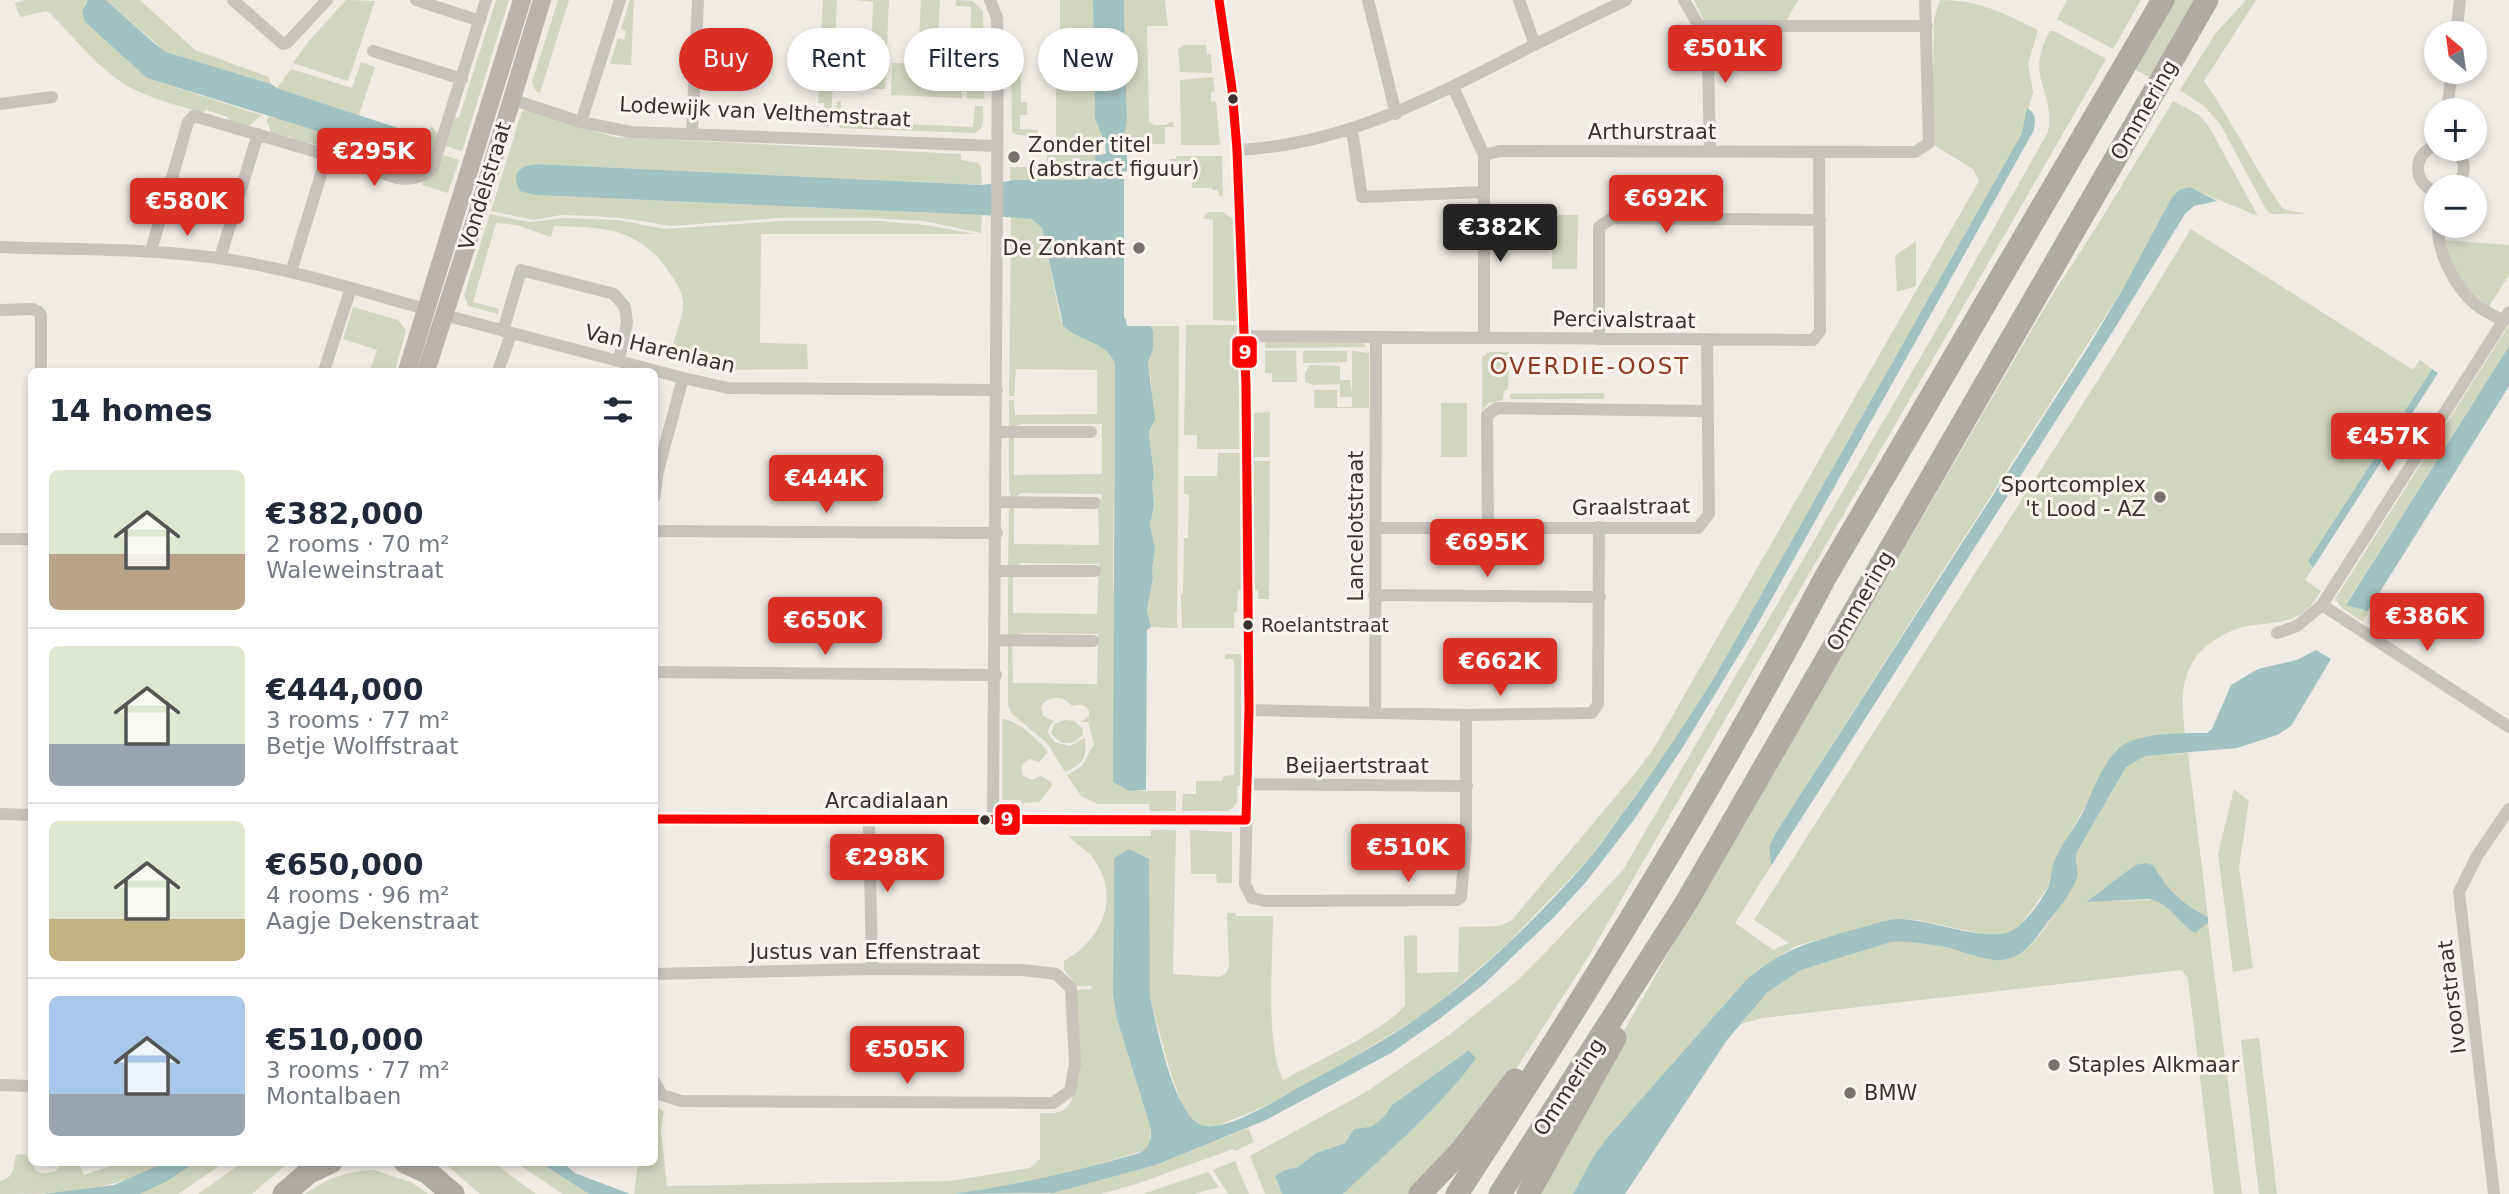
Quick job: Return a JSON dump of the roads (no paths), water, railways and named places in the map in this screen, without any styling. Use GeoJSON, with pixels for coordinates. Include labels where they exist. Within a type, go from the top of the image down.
{"type":"FeatureCollection","features":[{"type":"Feature","properties":{"kind":"highway","name":"Ommering"},"geometry":{"type":"LineString","coordinates":[[1457,1194],[1585,993],[1744,727],[1826,576],[2162,0]]}},
{"type":"Feature","properties":{"kind":"highway","name":"Ommering"},"geometry":{"type":"LineString","coordinates":[[1500,1194],[1687,901],[2207,0]]}},
{"type":"Feature","properties":{"kind":"highway"},"geometry":{"type":"LineString","coordinates":[[2188,32],[2225,0]]}},
{"type":"Feature","properties":{"kind":"highway"},"geometry":{"type":"LineString","coordinates":[[1528,1194],[1595,1077],[1687,901]]}},
{"type":"Feature","properties":{"kind":"highway"},"geometry":{"type":"LineString","coordinates":[[1420,1194],[1461,1151],[1585,993]]}},
{"type":"Feature","properties":{"kind":"highway"},"geometry":{"type":"LineString","coordinates":[[286,1190],[305,1166]]}},
{"type":"Feature","properties":{"kind":"highway"},"geometry":{"type":"LineString","coordinates":[[286,1190],[325,1166]]}},
{"type":"Feature","properties":{"kind":"highway"},"geometry":{"type":"LineString","coordinates":[[414,1166],[427,1172],[452,1192]]}},
{"type":"Feature","properties":{"kind":"highway"},"geometry":{"type":"LineString","coordinates":[[439,1166],[452,1192]]}},
{"type":"Feature","properties":{"kind":"street"},"geometry":{"type":"LineString","coordinates":[[233,0],[280,43],[288,43],[327,0]]}},
{"type":"Feature","properties":{"kind":"street"},"geometry":{"type":"LineString","coordinates":[[416,0],[480,21]]}},
{"type":"Feature","properties":{"kind":"street"},"geometry":{"type":"LineString","coordinates":[[151,251],[188,122],[194,116],[397,178],[409,180],[432,170],[438,159],[486,0]]}},
{"type":"Feature","properties":{"kind":"street","name":"Vondelstraat"},"geometry":{"type":"LineString","coordinates":[[408,368],[522,0]]}},
{"type":"Feature","properties":{"kind":"street","name":"Vondelstraat"},"geometry":{"type":"LineString","coordinates":[[427,368],[542,0]]}},
{"type":"Feature","properties":{"kind":"street"},"geometry":{"type":"LineString","coordinates":[[581,122],[620,0]]}},
{"type":"Feature","properties":{"kind":"street"},"geometry":{"type":"LineString","coordinates":[[692,133],[698,0]]}},
{"type":"Feature","properties":{"kind":"street"},"geometry":{"type":"LineString","coordinates":[[990,0],[997,18],[998,146],[993,819]]}},
{"type":"Feature","properties":{"kind":"street"},"geometry":{"type":"LineString","coordinates":[[1219,0],[1232,89],[1237,150],[1244,336],[1248,463],[1249,710],[1245,884],[1252,898],[1265,901],[1457,900],[1461,897],[1467,786],[1466,715]]}},
{"type":"Feature","properties":{"kind":"street"},"geometry":{"type":"LineString","coordinates":[[1368,0],[1396,114]]}},
{"type":"Feature","properties":{"kind":"street"},"geometry":{"type":"LineString","coordinates":[[1519,0],[1535,45]]}},
{"type":"Feature","properties":{"kind":"street"},"geometry":{"type":"LineString","coordinates":[[1237,150],[1298,144],[1352,130],[1396,114],[1626,0]]}},
{"type":"Feature","properties":{"kind":"street"},"geometry":{"type":"LineString","coordinates":[[1684,0],[1699,26],[1708,63],[1710,151]]}},
{"type":"Feature","properties":{"kind":"street"},"geometry":{"type":"LineString","coordinates":[[1699,26],[1927,26],[1925,0]]}},
{"type":"Feature","properties":{"kind":"street"},"geometry":{"type":"LineString","coordinates":[[2457,21],[2460,0]]}},
{"type":"Feature","properties":{"kind":"street","name":"Arthurstraat"},"geometry":{"type":"LineString","coordinates":[[1485,155],[1500,151],[1907,154],[1922,150],[1929,143],[1927,26]]}},
{"type":"Feature","properties":{"kind":"street"},"geometry":{"type":"LineString","coordinates":[[373,51],[462,79]]}},
{"type":"Feature","properties":{"kind":"street"},"geometry":{"type":"LineString","coordinates":[[1453,88],[1485,155],[1484,337]]}},
{"type":"Feature","properties":{"kind":"street","name":"Lodewijk van Velthemstraat"},"geometry":{"type":"LineString","coordinates":[[492,94],[581,122],[631,132],[998,146]]}},
{"type":"Feature","properties":{"kind":"street"},"geometry":{"type":"LineString","coordinates":[[0,104],[52,97]]}},
{"type":"Feature","properties":{"kind":"street"},"geometry":{"type":"LineString","coordinates":[[1352,130],[1362,197],[1483,192]]}},
{"type":"Feature","properties":{"kind":"street"},"geometry":{"type":"LineString","coordinates":[[220,258],[258,134]]}},
{"type":"Feature","properties":{"kind":"street","name":"Percivalstraat"},"geometry":{"type":"LineString","coordinates":[[1244,336],[1812,340],[1820,331],[1819,153]]}},
{"type":"Feature","properties":{"kind":"street"},"geometry":{"type":"LineString","coordinates":[[2424,153],[2420,157],[2417,172],[2424,186]]}},
{"type":"Feature","properties":{"kind":"street"},"geometry":{"type":"LineString","coordinates":[[290,272],[327,155]]}},
{"type":"Feature","properties":{"kind":"street"},"geometry":{"type":"LineString","coordinates":[[1599,339],[1599,226],[1612,218],[1820,220]]}},
{"type":"Feature","properties":{"kind":"street"},"geometry":{"type":"LineString","coordinates":[[2277,633],[2297,626],[2322,606],[2506,317],[2476,305],[2463,292],[2439,238]]}},
{"type":"Feature","properties":{"kind":"street"},"geometry":{"type":"LineString","coordinates":[[0,247],[151,251],[220,258],[290,272],[444,315]]}},
{"type":"Feature","properties":{"kind":"street"},"geometry":{"type":"LineString","coordinates":[[499,368],[521,270],[614,294],[625,307],[626,322],[619,360]]}},
{"type":"Feature","properties":{"kind":"street"},"geometry":{"type":"LineString","coordinates":[[325,368],[351,288]]}},
{"type":"Feature","properties":{"kind":"street"},"geometry":{"type":"LineString","coordinates":[[0,310],[33,309],[39,312],[41,368]]}},
{"type":"Feature","properties":{"kind":"street","name":"Van Harenlaan"},"geometry":{"type":"LineString","coordinates":[[444,315],[647,368]]}},
{"type":"Feature","properties":{"kind":"street","name":"Lancelotstraat"},"geometry":{"type":"LineString","coordinates":[[1375,713],[1376,339]]}},
{"type":"Feature","properties":{"kind":"street","name":"Graalstraat"},"geometry":{"type":"LineString","coordinates":[[1375,528],[1698,528],[1709,514],[1707,341]]}},
{"type":"Feature","properties":{"kind":"street","name":"Van Harenlaan"},"geometry":{"type":"LineString","coordinates":[[658,371],[728,388],[997,390]]}},
{"type":"Feature","properties":{"kind":"street"},"geometry":{"type":"LineString","coordinates":[[658,471],[683,378]]}},
{"type":"Feature","properties":{"kind":"street"},"geometry":{"type":"LineString","coordinates":[[1488,529],[1488,415],[1497,408],[1707,411]]}},
{"type":"Feature","properties":{"kind":"street"},"geometry":{"type":"LineString","coordinates":[[996,432],[1091,432]]}},
{"type":"Feature","properties":{"kind":"street"},"geometry":{"type":"LineString","coordinates":[[995,502],[1095,503]]}},
{"type":"Feature","properties":{"kind":"street"},"geometry":{"type":"LineString","coordinates":[[1249,710],[1466,715],[1592,713],[1598,704],[1600,527]]}},
{"type":"Feature","properties":{"kind":"street"},"geometry":{"type":"LineString","coordinates":[[658,531],[997,533]]}},
{"type":"Feature","properties":{"kind":"street"},"geometry":{"type":"LineString","coordinates":[[0,539],[28,539]]}},
{"type":"Feature","properties":{"kind":"street"},"geometry":{"type":"LineString","coordinates":[[994,571],[1095,571]]}},
{"type":"Feature","properties":{"kind":"street"},"geometry":{"type":"LineString","coordinates":[[1374,595],[1600,597]]}},
{"type":"Feature","properties":{"kind":"street"},"geometry":{"type":"LineString","coordinates":[[2322,606],[2509,727]]}},
{"type":"Feature","properties":{"kind":"street"},"geometry":{"type":"LineString","coordinates":[[995,640],[1093,641]]}},
{"type":"Feature","properties":{"kind":"street"},"geometry":{"type":"LineString","coordinates":[[658,672],[996,675]]}},
{"type":"Feature","properties":{"kind":"street","name":"Beijaertstraat"},"geometry":{"type":"LineString","coordinates":[[1246,785],[1467,786]]}},
{"type":"Feature","properties":{"kind":"street","name":"Ivoorstraat"},"geometry":{"type":"LineString","coordinates":[[2494,1194],[2459,892],[2477,856],[2509,809]]}},
{"type":"Feature","properties":{"kind":"street"},"geometry":{"type":"LineString","coordinates":[[0,814],[28,814]]}},
{"type":"Feature","properties":{"kind":"street","name":"Arcadialaan"},"geometry":{"type":"LineString","coordinates":[[658,819],[1246,820]]}},
{"type":"Feature","properties":{"kind":"street"},"geometry":{"type":"LineString","coordinates":[[869,820],[872,969]]}},
{"type":"Feature","properties":{"kind":"street","name":"Justus van Effenstraat"},"geometry":{"type":"LineString","coordinates":[[658,974],[872,969],[1023,970],[1056,974],[1071,988],[1075,1064],[1070,1091],[1053,1103],[681,1101],[662,1095],[658,1088]]}},
{"type":"Feature","properties":{"kind":"street"},"geometry":{"type":"LineString","coordinates":[[0,1085],[28,1086]]}},
{"type":"Feature","properties":{"kind":"water"},"geometry":{"type":"Polygon","coordinates":[[[88,0],[106,0],[166,52],[271,84],[419,135],[423,139],[421,153],[410,160],[147,78],[85,22],[82,11],[88,0]]]}},
{"type":"Feature","properties":{"kind":"water"},"geometry":{"type":"Polygon","coordinates":[[[1093,0],[1124,0],[1125,28],[1093,28],[1093,0]]]}},
{"type":"Feature","properties":{"kind":"water"},"geometry":{"type":"Polygon","coordinates":[[[1095,91],[1126,91],[1127,123],[1121,144],[1122,155],[1127,155],[1127,171],[1124,172],[1124,318],[1127,326],[1150,326],[1153,331],[1153,349],[1148,363],[1155,419],[1149,432],[1154,476],[1154,505],[1150,525],[1155,548],[1147,610],[1151,627],[1147,630],[1146,790],[1129,791],[1113,782],[1115,364],[1106,351],[1063,325],[1042,228],[1032,219],[982,215],[535,195],[520,191],[516,180],[520,169],[535,164],[982,185],[1016,180],[1082,180],[1096,173],[1095,155],[1106,154],[1095,118],[1095,91]]]}},
{"type":"Feature","properties":{"kind":"water"},"geometry":{"type":"Polygon","coordinates":[[[2027,108],[2034,115],[2034,130],[1757,625],[1683,747],[1633,821],[1586,882],[1554,917],[1483,985],[1434,1023],[1391,1053],[1266,1120],[1156,1165],[1053,1193],[954,1194],[1093,1166],[1139,1153],[1149,1144],[1151,1129],[1116,1016],[1113,994],[1114,858],[1129,849],[1149,859],[1150,997],[1162,1047],[1183,1104],[1192,1118],[1202,1125],[1223,1124],[1249,1115],[1383,1040],[1418,1018],[1454,990],[1495,956],[1534,918],[1597,849],[1658,764],[1714,678],[2022,133],[2027,108]]]}},
{"type":"Feature","properties":{"kind":"water"},"geometry":{"type":"Polygon","coordinates":[[[2190,187],[2217,201],[2194,206],[2185,214],[1771,866],[1769,847],[1775,834],[2087,349],[2171,199],[2179,190],[2190,187]]]}},
{"type":"Feature","properties":{"kind":"water"},"geometry":{"type":"Polygon","coordinates":[[[2509,346],[2509,386],[2368,611],[2346,605],[2509,346]]]}},
{"type":"Feature","properties":{"kind":"water"},"geometry":{"type":"Polygon","coordinates":[[[2432,369],[2438,373],[2313,568],[2308,561],[2432,369]]]}},
{"type":"Feature","properties":{"kind":"water"},"geometry":{"type":"Polygon","coordinates":[[[2316,650],[2331,659],[2291,726],[2277,735],[2237,748],[2146,756],[2126,767],[2077,852],[2078,875],[2070,891],[2024,951],[2008,959],[1993,960],[1945,947],[1891,942],[1801,970],[1768,992],[1727,1040],[1625,1194],[1573,1194],[1593,1157],[1607,1138],[1746,980],[1759,969],[1800,947],[1896,919],[1975,933],[2004,933],[2015,929],[2033,910],[2048,888],[2057,856],[2081,816],[2096,782],[2116,751],[2145,737],[2207,733],[2212,729],[2231,685],[2258,669],[2297,660],[2316,650]]]}},
{"type":"Feature","properties":{"kind":"water"},"geometry":{"type":"Polygon","coordinates":[[[2146,863],[2154,866],[2164,882],[2184,902],[2208,917],[2208,923],[2195,933],[2168,908],[2148,899],[2086,902],[2135,865],[2146,863]]]}},
{"type":"Feature","properties":{"kind":"water"},"geometry":{"type":"Polygon","coordinates":[[[1469,1050],[1476,1059],[1446,1095],[1343,1194],[1282,1194],[1275,1176],[1298,1167],[1316,1153],[1345,1143],[1354,1129],[1371,1127],[1383,1118],[1392,1105],[1469,1050]]]}},
{"type":"Feature","properties":{"kind":"water"},"geometry":{"type":"Polygon","coordinates":[[[157,1166],[190,1166],[140,1194],[43,1194],[114,1185],[157,1166]]]}},
{"type":"Feature","properties":{"kind":"water"},"geometry":{"type":"Polygon","coordinates":[[[545,1166],[567,1166],[575,1173],[630,1194],[589,1194],[545,1166]]]}},
{"type":"Feature","properties":{"kind":"place","name":"Zonder titel (abstract figuur)"},"geometry":{"type":"Point","coordinates":[1014,157]}},
{"type":"Feature","properties":{"kind":"place","name":"De Zonkant"},"geometry":{"type":"Point","coordinates":[1139,248]}},
{"type":"Feature","properties":{"kind":"place","name":"Sportcomplex 't Lood - AZ"},"geometry":{"type":"Point","coordinates":[2160,497]}},
{"type":"Feature","properties":{"kind":"place","name":"Roelantstraat"},"geometry":{"type":"Point","coordinates":[1248,625]}},
{"type":"Feature","properties":{"kind":"place","name":"Staples Alkmaar"},"geometry":{"type":"Point","coordinates":[2054,1065]}},
{"type":"Feature","properties":{"kind":"place","name":"BMW"},"geometry":{"type":"Point","coordinates":[1850,1093]}},
{"type":"Feature","properties":{"kind":"district","name":"OVERDIE-OOST"},"geometry":{"type":"Point","coordinates":[1590,366]}}]}
